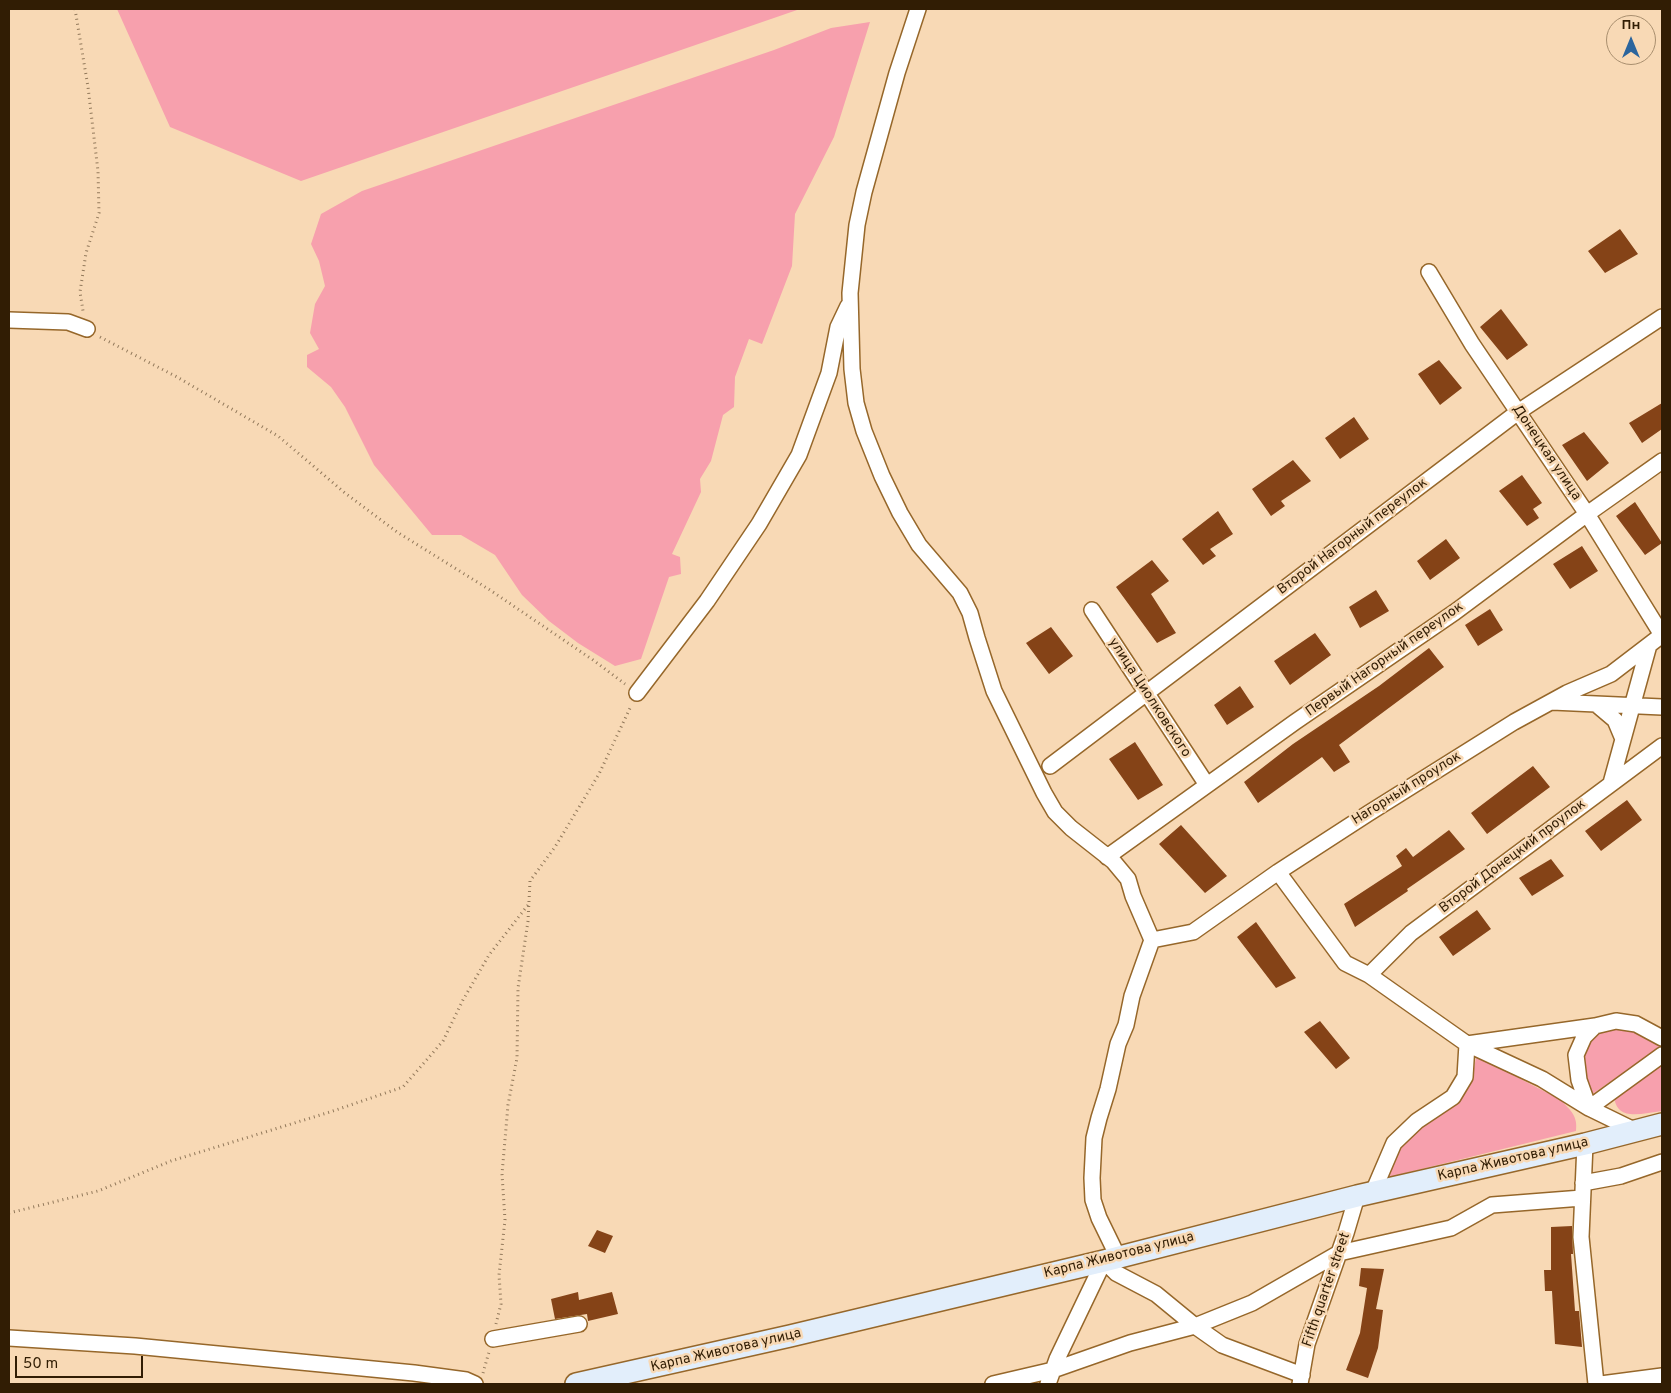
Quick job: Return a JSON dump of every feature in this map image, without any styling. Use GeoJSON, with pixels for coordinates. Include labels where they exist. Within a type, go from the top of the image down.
{"type":"FeatureCollection","features":[{"type":"Feature","properties":{"kind":"main road","name":"Карпа Животова улица"},"geometry":{"type":"LineString","coordinates":[[576,1384],[790,1336],[1111,1259],[1365,1194],[1585,1144],[1662,1124]]}},
{"type":"Feature","properties":{"kind":"street"},"geometry":{"type":"LineString","coordinates":[[918,9],[897,73],[864,192],[858,225],[850,301],[852,369],[856,402],[864,431],[882,476],[919,545],[960,593],[970,613],[994,691],[1044,793],[1055,812],[1071,828],[1108,857],[1128,879],[1132,896],[1152,940],[1132,996],[1126,1025],[1118,1044],[1094,1138],[1093,1200],[1116,1273],[1156,1294],[1222,1345],[1301,1380]]}},
{"type":"Feature","properties":{"kind":"street","name":"Донецкая улица"},"geometry":{"type":"LineString","coordinates":[[1429,272],[1472,344],[1587,514],[1662,635]]}},
{"type":"Feature","properties":{"kind":"street"},"geometry":{"type":"LineString","coordinates":[[637,693],[707,602],[758,524],[799,456],[829,374],[838,327],[850,301]]}},
{"type":"Feature","properties":{"kind":"street","name":"Второй Нагорный переулок"},"geometry":{"type":"LineString","coordinates":[[1050,766],[1518,412],[1662,318]]}},
{"type":"Feature","properties":{"kind":"street"},"geometry":{"type":"LineString","coordinates":[[9,320],[68,322],[87,329]]}},
{"type":"Feature","properties":{"kind":"street","name":"Первый Нагорный переулок"},"geometry":{"type":"LineString","coordinates":[[1108,857],[1295,722],[1455,612],[1662,461]]}},
{"type":"Feature","properties":{"kind":"street","name":"улица Циолковского"},"geometry":{"type":"LineString","coordinates":[[1092,610],[1207,785]]}},
{"type":"Feature","properties":{"kind":"street","name":"Нагорный проулок"},"geometry":{"type":"LineString","coordinates":[[1152,940],[1193,932],[1278,872],[1377,808],[1514,722],[1567,693],[1611,674],[1662,635]]}},
{"type":"Feature","properties":{"kind":"street"},"geometry":{"type":"LineString","coordinates":[[1611,783],[1649,645]]}},
{"type":"Feature","properties":{"kind":"street"},"geometry":{"type":"LineString","coordinates":[[1550,702],[1662,707]]}},
{"type":"Feature","properties":{"kind":"street"},"geometry":{"type":"LineString","coordinates":[[1596,704],[1615,720],[1623,739]]}},
{"type":"Feature","properties":{"kind":"street","name":"Второй Донецкий проулок"},"geometry":{"type":"LineString","coordinates":[[1369,975],[1411,933],[1662,746]]}},
{"type":"Feature","properties":{"kind":"street"},"geometry":{"type":"LineString","coordinates":[[1278,872],[1345,963],[1369,975],[1467,1044],[1542,1079],[1589,1108],[1634,1130]]}},
{"type":"Feature","properties":{"kind":"street"},"geometry":{"type":"LineString","coordinates":[[1467,1044],[1595,1026],[1616,1021],[1636,1024],[1662,1038]]}},
{"type":"Feature","properties":{"kind":"street"},"geometry":{"type":"LineString","coordinates":[[1589,1108],[1579,1080],[1576,1055],[1584,1037],[1595,1026]]}},
{"type":"Feature","properties":{"kind":"street","name":"Fifth quarter street"},"geometry":{"type":"LineString","coordinates":[[1301,1380],[1307,1344],[1339,1253],[1365,1194],[1394,1144],[1417,1121],[1453,1097],[1465,1078],[1467,1044]]}},
{"type":"Feature","properties":{"kind":"street"},"geometry":{"type":"LineString","coordinates":[[1589,1108],[1662,1055]]}},
{"type":"Feature","properties":{"kind":"street"},"geometry":{"type":"LineString","coordinates":[[1585,1144],[1581,1237],[1596,1384]]}},
{"type":"Feature","properties":{"kind":"street"},"geometry":{"type":"LineString","coordinates":[[992,1384],[1052,1379],[1130,1343],[1195,1326],[1252,1303],[1339,1253],[1452,1228],[1492,1205],[1583,1190],[1662,1162]]}},
{"type":"Feature","properties":{"kind":"street"},"geometry":{"type":"LineString","coordinates":[[1052,1379],[1111,1259]]}},
{"type":"Feature","properties":{"kind":"street"},"geometry":{"type":"LineString","coordinates":[[493,1339],[579,1324]]}},
{"type":"Feature","properties":{"kind":"street"},"geometry":{"type":"LineString","coordinates":[[9,1338],[135,1346],[479,1380]]}},
{"type":"Feature","properties":{"kind":"street"},"geometry":{"type":"LineString","coordinates":[[1601,1384],[1662,1376]]}},
{"type":"Feature","properties":{"kind":"path"},"geometry":{"type":"LineString","coordinates":[[75,9],[88,87],[98,171],[99,213],[86,253],[80,292],[87,329],[118,348],[177,377],[278,436],[345,493],[397,532],[490,590],[593,660],[637,693],[599,774],[555,847],[530,881],[528,921],[518,988],[517,1058],[508,1105],[502,1174],[505,1220],[498,1275],[501,1304],[493,1339],[479,1380]]}},
{"type":"Feature","properties":{"kind":"path"},"geometry":{"type":"LineString","coordinates":[[9,1213],[98,1191],[172,1161],[330,1112],[403,1087],[443,1041],[463,1000],[489,955],[529,904]]}},
{"type":"Feature","properties":{"kind":"shaded area"},"geometry":{"type":"Polygon","coordinates":[[[117,9],[800,9],[301,181],[170,127],[117,9]]]}},
{"type":"Feature","properties":{"kind":"shaded area"},"geometry":{"type":"Polygon","coordinates":[[[870,22],[834,137],[795,214],[792,266],[762,344],[749,339],[735,377],[734,407],[723,415],[711,461],[700,479],[701,492],[672,554],[680,557],[681,574],[669,577],[641,659],[615,666],[578,643],[549,621],[522,595],[495,555],[461,535],[432,535],[374,465],[345,407],[331,387],[307,367],[307,355],[319,349],[310,333],[315,304],[325,286],[319,261],[311,244],[321,214],[362,191],[774,50],[831,28],[870,22]]]}},
{"type":"Feature","properties":{"kind":"shaded area"},"geometry":{"type":"Polygon","coordinates":[[[1626,1026],[1662,1043],[1662,1046],[1591,1095],[1583,1065],[1586,1045],[1591,1037],[1599,1031],[1610,1027],[1626,1026]]]}},
{"type":"Feature","properties":{"kind":"shaded area"},"geometry":{"type":"Polygon","coordinates":[[[1476,1058],[1488,1062],[1561,1100],[1575,1118],[1576,1131],[1385,1178],[1401,1145],[1416,1131],[1458,1101],[1473,1073],[1476,1058]]]}},
{"type":"Feature","properties":{"kind":"shaded area"},"geometry":{"type":"Polygon","coordinates":[[[1662,1061],[1662,1111],[1631,1114],[1624,1113],[1619,1109],[1614,1094],[1662,1061]]]}},
{"type":"Feature","properties":{"kind":"building"},"geometry":{"type":"Polygon","coordinates":[[[1620,229],[1638,254],[1605,273],[1588,251],[1620,229]]]}},
{"type":"Feature","properties":{"kind":"building"},"geometry":{"type":"Polygon","coordinates":[[[1501,309],[1528,345],[1507,360],[1480,327],[1501,309]]]}},
{"type":"Feature","properties":{"kind":"building"},"geometry":{"type":"Polygon","coordinates":[[[1439,360],[1462,388],[1440,405],[1418,374],[1439,360]]]}},
{"type":"Feature","properties":{"kind":"building"},"geometry":{"type":"Polygon","coordinates":[[[1662,403],[1662,429],[1642,443],[1629,423],[1662,403]]]}},
{"type":"Feature","properties":{"kind":"building"},"geometry":{"type":"Polygon","coordinates":[[[1354,417],[1369,439],[1340,459],[1325,438],[1354,417]]]}},
{"type":"Feature","properties":{"kind":"building"},"geometry":{"type":"Polygon","coordinates":[[[1584,432],[1609,463],[1587,481],[1562,445],[1584,432]]]}},
{"type":"Feature","properties":{"kind":"building"},"geometry":{"type":"Polygon","coordinates":[[[1293,460],[1311,481],[1281,501],[1285,506],[1271,516],[1252,489],[1293,460]]]}},
{"type":"Feature","properties":{"kind":"building"},"geometry":{"type":"Polygon","coordinates":[[[1522,475],[1542,503],[1533,509],[1539,518],[1527,526],[1499,491],[1522,475]]]}},
{"type":"Feature","properties":{"kind":"building"},"geometry":{"type":"Polygon","coordinates":[[[1635,502],[1662,543],[1645,555],[1616,516],[1635,502]]]}},
{"type":"Feature","properties":{"kind":"building"},"geometry":{"type":"Polygon","coordinates":[[[1218,511],[1233,534],[1210,549],[1216,556],[1203,565],[1182,539],[1218,511]]]}},
{"type":"Feature","properties":{"kind":"building"},"geometry":{"type":"Polygon","coordinates":[[[1446,539],[1460,558],[1430,580],[1417,561],[1446,539]]]}},
{"type":"Feature","properties":{"kind":"building"},"geometry":{"type":"Polygon","coordinates":[[[1582,546],[1598,571],[1570,589],[1553,564],[1582,546]]]}},
{"type":"Feature","properties":{"kind":"building"},"geometry":{"type":"Polygon","coordinates":[[[1152,560],[1169,581],[1151,594],[1176,633],[1157,643],[1116,587],[1152,560]]]}},
{"type":"Feature","properties":{"kind":"building"},"geometry":{"type":"Polygon","coordinates":[[[1376,590],[1389,611],[1360,628],[1349,607],[1376,590]]]}},
{"type":"Feature","properties":{"kind":"building"},"geometry":{"type":"Polygon","coordinates":[[[1490,609],[1503,630],[1478,646],[1465,625],[1490,609]]]}},
{"type":"Feature","properties":{"kind":"building"},"geometry":{"type":"Polygon","coordinates":[[[1051,627],[1073,656],[1049,674],[1026,643],[1051,627]]]}},
{"type":"Feature","properties":{"kind":"building"},"geometry":{"type":"Polygon","coordinates":[[[1315,633],[1331,655],[1290,685],[1274,661],[1315,633]]]}},
{"type":"Feature","properties":{"kind":"building"},"geometry":{"type":"Polygon","coordinates":[[[1429,648],[1444,667],[1339,745],[1350,762],[1334,772],[1322,757],[1258,803],[1244,782],[1293,744],[1379,686],[1429,648]]]}},
{"type":"Feature","properties":{"kind":"building"},"geometry":{"type":"Polygon","coordinates":[[[1240,686],[1254,707],[1227,725],[1214,705],[1240,686]]]}},
{"type":"Feature","properties":{"kind":"building"},"geometry":{"type":"Polygon","coordinates":[[[1135,742],[1163,785],[1138,800],[1109,759],[1135,742]]]}},
{"type":"Feature","properties":{"kind":"building"},"geometry":{"type":"Polygon","coordinates":[[[1533,766],[1550,787],[1487,834],[1471,813],[1533,766]]]}},
{"type":"Feature","properties":{"kind":"building"},"geometry":{"type":"Polygon","coordinates":[[[1627,800],[1642,820],[1601,851],[1585,831],[1627,800]]]}},
{"type":"Feature","properties":{"kind":"building"},"geometry":{"type":"Polygon","coordinates":[[[1181,825],[1227,876],[1205,893],[1159,844],[1181,825]]]}},
{"type":"Feature","properties":{"kind":"building"},"geometry":{"type":"Polygon","coordinates":[[[1449,830],[1465,849],[1355,927],[1344,904],[1402,866],[1396,856],[1406,848],[1413,857],[1449,830]]]}},
{"type":"Feature","properties":{"kind":"building"},"geometry":{"type":"Polygon","coordinates":[[[1551,859],[1564,876],[1532,896],[1519,878],[1551,859]]]}},
{"type":"Feature","properties":{"kind":"building"},"geometry":{"type":"Polygon","coordinates":[[[1477,910],[1491,929],[1453,956],[1439,937],[1477,910]]]}},
{"type":"Feature","properties":{"kind":"building"},"geometry":{"type":"Polygon","coordinates":[[[1256,922],[1296,978],[1276,988],[1237,937],[1256,922]]]}},
{"type":"Feature","properties":{"kind":"building"},"geometry":{"type":"Polygon","coordinates":[[[1320,1021],[1350,1058],[1336,1069],[1304,1032],[1320,1021]]]}},
{"type":"Feature","properties":{"kind":"building"},"geometry":{"type":"Polygon","coordinates":[[[1572,1226],[1573,1254],[1571,1254],[1575,1311],[1579,1311],[1582,1347],[1555,1344],[1552,1291],[1545,1291],[1544,1270],[1551,1270],[1551,1227],[1572,1226]]]}},
{"type":"Feature","properties":{"kind":"building"},"geometry":{"type":"Polygon","coordinates":[[[597,1230],[613,1236],[605,1253],[588,1246],[597,1230]]]}},
{"type":"Feature","properties":{"kind":"building"},"geometry":{"type":"Polygon","coordinates":[[[1361,1268],[1384,1269],[1376,1309],[1383,1310],[1378,1348],[1368,1378],[1346,1370],[1360,1333],[1367,1288],[1359,1286],[1361,1268]]]}},
{"type":"Feature","properties":{"kind":"building"},"geometry":{"type":"Polygon","coordinates":[[[578,1292],[579,1300],[612,1292],[618,1314],[588,1321],[587,1314],[555,1319],[551,1299],[578,1292]]]}}]}
